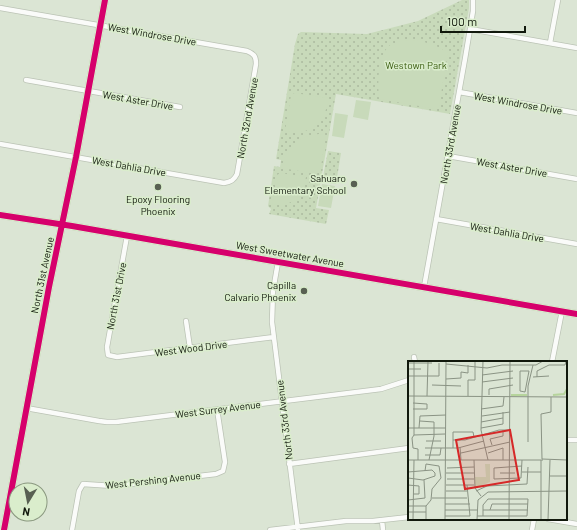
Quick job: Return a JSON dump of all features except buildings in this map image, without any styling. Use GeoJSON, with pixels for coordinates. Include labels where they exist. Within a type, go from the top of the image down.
{"type":"FeatureCollection","features":[{"type":"Feature","properties":{"kind":"street","name":"North 31st Avenue"},"geometry":{"type":"LineString","coordinates":[[4,530],[49,287],[89,91],[105,0]]}},
{"type":"Feature","properties":{"kind":"street","name":"North 33rd Avenue"},"geometry":{"type":"LineString","coordinates":[[424,287],[470,29],[473,0]]}},
{"type":"Feature","properties":{"kind":"street"},"geometry":{"type":"LineString","coordinates":[[550,43],[558,0]]}},
{"type":"Feature","properties":{"kind":"street","name":"West Windrose Drive"},"geometry":{"type":"LineString","coordinates":[[0,8],[247,50],[255,55]]}},
{"type":"Feature","properties":{"kind":"street"},"geometry":{"type":"LineString","coordinates":[[470,29],[577,48]]}},
{"type":"Feature","properties":{"kind":"street","name":"North 32nd Avenue"},"geometry":{"type":"LineString","coordinates":[[233,180],[237,174],[239,166],[256,64],[255,55]]}},
{"type":"Feature","properties":{"kind":"street","name":"West Aster Drive"},"geometry":{"type":"LineString","coordinates":[[26,80],[180,107]]}},
{"type":"Feature","properties":{"kind":"street","name":"West Windrose Drive"},"geometry":{"type":"LineString","coordinates":[[459,92],[577,113]]}},
{"type":"Feature","properties":{"kind":"street","name":"West Dahlia Drive"},"geometry":{"type":"LineString","coordinates":[[0,144],[224,183],[228,183],[233,180]]}},
{"type":"Feature","properties":{"kind":"street","name":"West Aster Drive"},"geometry":{"type":"LineString","coordinates":[[448,156],[577,179]]}},
{"type":"Feature","properties":{"kind":"street","name":"West Sweetwater Avenue"},"geometry":{"type":"LineString","coordinates":[[0,214],[577,314]]}},
{"type":"Feature","properties":{"kind":"street","name":"West Dahlia Drive"},"geometry":{"type":"LineString","coordinates":[[436,219],[577,244]]}},
{"type":"Feature","properties":{"kind":"street","name":"North 31st Drive"},"geometry":{"type":"LineString","coordinates":[[108,355],[107,347],[128,236]]}},
{"type":"Feature","properties":{"kind":"street","name":"North 33rd Avenue"},"geometry":{"type":"LineString","coordinates":[[278,262],[272,322],[298,528]]}},
{"type":"Feature","properties":{"kind":"street"},"geometry":{"type":"LineString","coordinates":[[552,361],[562,311]]}},
{"type":"Feature","properties":{"kind":"street"},"geometry":{"type":"LineString","coordinates":[[186,321],[190,348]]}},
{"type":"Feature","properties":{"kind":"street","name":"West Wood Drive"},"geometry":{"type":"LineString","coordinates":[[108,355],[118,357],[274,337]]}},
{"type":"Feature","properties":{"kind":"street","name":"West Surrey Avenue"},"geometry":{"type":"LineString","coordinates":[[26,408],[107,422],[381,389],[408,380]]}},
{"type":"Feature","properties":{"kind":"street","name":"West Pershing Avenue"},"geometry":{"type":"LineString","coordinates":[[72,530],[79,491],[83,484],[113,486],[216,474],[223,471],[225,462],[217,409]]}},
{"type":"Feature","properties":{"kind":"street"},"geometry":{"type":"LineString","coordinates":[[289,464],[408,448]]}},
{"type":"Feature","properties":{"kind":"street"},"geometry":{"type":"LineString","coordinates":[[270,530],[298,528],[346,521],[382,520],[408,517]]}},
{"type":"Feature","properties":{"kind":"street"},"geometry":{"type":"LineString","coordinates":[[382,520],[383,530]]}},
{"type":"Feature","properties":{"kind":"street"},"geometry":{"type":"LineString","coordinates":[[532,530],[534,520]]}},
{"type":"Feature","properties":{"kind":"street"},"geometry":{"type":"LineString","coordinates":[[554,520],[577,524]]}},
{"type":"Feature","properties":{"kind":"green space","name":"Westown Park"},"geometry":{"type":"Polygon","coordinates":[[[462,0],[469,0],[469,8],[450,114],[336,94],[316,208],[329,210],[326,224],[269,214],[271,209],[268,206],[274,166],[280,167],[281,160],[276,159],[295,44],[298,34],[301,32],[367,34],[418,21],[462,0]]]}},
{"type":"Feature","properties":{"kind":"green space"},"geometry":{"type":"Polygon","coordinates":[[[404,40],[421,41],[448,52],[439,106],[436,109],[379,99],[379,71],[382,57],[390,45],[404,40]]]}},
{"type":"Feature","properties":{"kind":"green space"},"geometry":{"type":"Polygon","coordinates":[[[294,93],[329,98],[327,107],[320,121],[309,130],[302,132],[285,131],[291,95],[294,93]]]}},
{"type":"Feature","properties":{"kind":"green space"},"geometry":{"type":"Polygon","coordinates":[[[356,100],[371,102],[368,120],[353,117],[356,100]]]}},
{"type":"Feature","properties":{"kind":"green space"},"geometry":{"type":"Polygon","coordinates":[[[335,113],[348,115],[344,138],[332,136],[335,113]]]}},
{"type":"Feature","properties":{"kind":"green space"},"geometry":{"type":"Polygon","coordinates":[[[319,134],[326,136],[320,172],[316,174],[282,168],[286,154],[294,144],[304,137],[319,134]]]}},
{"type":"Feature","properties":{"kind":"green space"},"geometry":{"type":"Polygon","coordinates":[[[328,151],[341,153],[336,184],[322,182],[328,151]]]}},
{"type":"Feature","properties":{"kind":"green space"},"geometry":{"type":"Polygon","coordinates":[[[280,173],[306,177],[302,190],[295,199],[286,204],[272,204],[277,175],[280,173]]]}},
{"type":"Feature","properties":{"kind":"green space"},"geometry":{"type":"Polygon","coordinates":[[[322,184],[335,186],[331,208],[318,206],[322,184]]]}},
{"type":"Feature","properties":{"kind":"cycle path"},"geometry":{"type":"LineString","coordinates":[[4,530],[49,287],[76,157],[105,0]]}},
{"type":"Feature","properties":{"kind":"cycle path"},"geometry":{"type":"LineString","coordinates":[[0,215],[72,226],[577,314]]}},
{"type":"Feature","properties":{"kind":"place","name":"Sahuaro Elementary School"},"geometry":{"type":"Point","coordinates":[354,184]}},
{"type":"Feature","properties":{"kind":"place","name":"Epoxy Flooring Phoenix"},"geometry":{"type":"Point","coordinates":[158,187]}},
{"type":"Feature","properties":{"kind":"place","name":"Capilla Calvario Phoenix"},"geometry":{"type":"Point","coordinates":[304,291]}}]}
